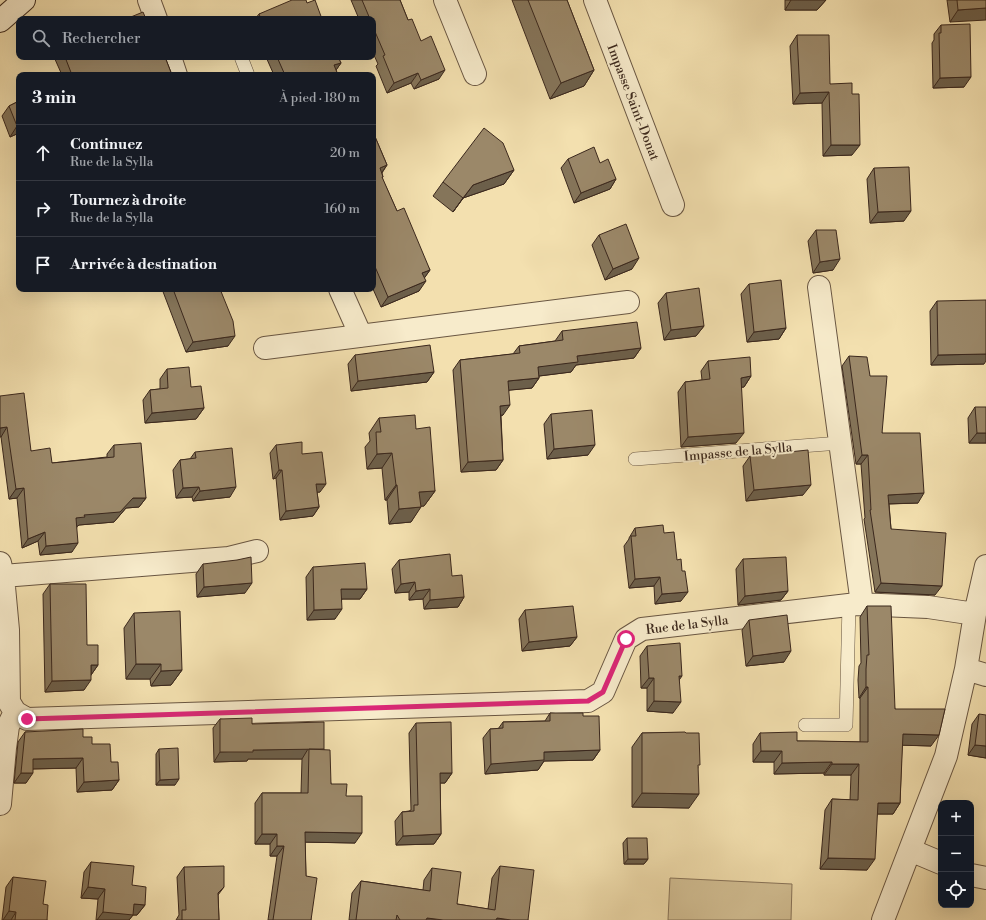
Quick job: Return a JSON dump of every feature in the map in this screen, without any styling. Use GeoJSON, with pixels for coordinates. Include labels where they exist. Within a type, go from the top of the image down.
{"type":"FeatureCollection","features":[{"type":"Feature","properties":{"kind":"street"},"geometry":{"type":"LineString","coordinates":[[0,21],[24,0]]}},
{"type":"Feature","properties":{"kind":"street"},"geometry":{"type":"LineString","coordinates":[[149,0],[155,16]]}},
{"type":"Feature","properties":{"kind":"street"},"geometry":{"type":"LineString","coordinates":[[445,0],[475,74]]}},
{"type":"Feature","properties":{"kind":"street","name":"Impasse Saint-Donat"},"geometry":{"type":"LineString","coordinates":[[595,0],[673,205]]}},
{"type":"Feature","properties":{"kind":"street"},"geometry":{"type":"LineString","coordinates":[[171,60],[175,72]]}},
{"type":"Feature","properties":{"kind":"street"},"geometry":{"type":"LineString","coordinates":[[819,287],[840,443],[856,604]]}},
{"type":"Feature","properties":{"kind":"street"},"geometry":{"type":"LineString","coordinates":[[341,292],[361,336]]}},
{"type":"Feature","properties":{"kind":"street"},"geometry":{"type":"LineString","coordinates":[[265,348],[628,302]]}},
{"type":"Feature","properties":{"kind":"street"},"geometry":{"type":"LineString","coordinates":[[0,804],[4,748],[8,726],[15,712],[9,702],[8,630],[2,569],[229,558],[257,551]]}},
{"type":"Feature","properties":{"kind":"street"},"geometry":{"type":"LineString","coordinates":[[884,920],[976,672],[975,614],[986,566]]}},
{"type":"Feature","properties":{"kind":"street","name":"Rue de la Sylla"},"geometry":{"type":"LineString","coordinates":[[15,712],[27,719],[588,701],[603,692],[626,639],[642,629],[856,604],[928,607],[975,614]]}},
{"type":"Feature","properties":{"kind":"street"},"geometry":{"type":"LineString","coordinates":[[910,850],[938,862]]}},
{"type":"Feature","properties":{"kind":"street"},"geometry":{"type":"LineString","coordinates":[[974,875],[986,878]]}},
{"type":"Feature","properties":{"kind":"lane"},"geometry":{"type":"LineString","coordinates":[[242,60],[247,72]]}},
{"type":"Feature","properties":{"kind":"lane","name":"Impasse de la Sylla"},"geometry":{"type":"LineString","coordinates":[[635,459],[840,443]]}},
{"type":"Feature","properties":{"kind":"lane"},"geometry":{"type":"LineString","coordinates":[[805,726],[846,725],[856,604]]}},
{"type":"Feature","properties":{"kind":"shaded area"},"geometry":{"type":"Polygon","coordinates":[[[670,878],[792,884],[791,920],[668,920],[670,878]]]}},
{"type":"Feature","properties":{"kind":"building"},"geometry":{"type":"Polygon","coordinates":[[[292,0],[306,0],[307,3],[315,0],[321,16],[260,16],[259,14],[292,0]]]}},
{"type":"Feature","properties":{"kind":"building"},"geometry":{"type":"Polygon","coordinates":[[[362,0],[400,0],[408,20],[412,19],[421,41],[431,36],[445,70],[421,80],[418,73],[394,83],[383,56],[385,55],[376,34],[376,16],[369,16],[362,0]]]}},
{"type":"Feature","properties":{"kind":"building"},"geometry":{"type":"Polygon","coordinates":[[[528,0],[567,0],[594,70],[561,83],[528,0]]]}},
{"type":"Feature","properties":{"kind":"building"},"geometry":{"type":"Polygon","coordinates":[[[957,0],[986,0],[986,8],[958,10],[957,0]]]}},
{"type":"Feature","properties":{"kind":"building"},"geometry":{"type":"Polygon","coordinates":[[[143,12],[145,16],[133,16],[143,12]]]}},
{"type":"Feature","properties":{"kind":"building"},"geometry":{"type":"Polygon","coordinates":[[[970,24],[971,77],[940,78],[939,33],[941,33],[941,25],[970,24]]]}},
{"type":"Feature","properties":{"kind":"building"},"geometry":{"type":"Polygon","coordinates":[[[797,35],[829,35],[830,84],[852,83],[852,94],[859,94],[860,145],[831,145],[829,92],[800,93],[797,35]]]}},
{"type":"Feature","properties":{"kind":"building"},"geometry":{"type":"Polygon","coordinates":[[[66,60],[166,60],[171,72],[71,72],[66,60]]]}},
{"type":"Feature","properties":{"kind":"building"},"geometry":{"type":"Polygon","coordinates":[[[278,60],[340,60],[341,63],[334,65],[337,72],[284,72],[278,60]]]}},
{"type":"Feature","properties":{"kind":"building"},"geometry":{"type":"Polygon","coordinates":[[[16,102],[16,124],[9,106],[16,102]]]}},
{"type":"Feature","properties":{"kind":"building"},"geometry":{"type":"Polygon","coordinates":[[[484,128],[503,143],[514,170],[473,185],[463,198],[443,182],[484,128]]]}},
{"type":"Feature","properties":{"kind":"building"},"geometry":{"type":"Polygon","coordinates":[[[376,139],[387,165],[380,168],[382,177],[397,211],[404,208],[430,270],[422,273],[426,281],[388,297],[376,269],[376,139]]]}},
{"type":"Feature","properties":{"kind":"building"},"geometry":{"type":"Polygon","coordinates":[[[594,147],[600,163],[608,159],[616,179],[581,193],[568,159],[594,147]]]}},
{"type":"Feature","properties":{"kind":"building"},"geometry":{"type":"Polygon","coordinates":[[[909,167],[911,211],[878,212],[874,168],[909,167]]]}},
{"type":"Feature","properties":{"kind":"building"},"geometry":{"type":"Polygon","coordinates":[[[626,224],[639,258],[613,269],[599,235],[626,224]]]}},
{"type":"Feature","properties":{"kind":"building"},"geometry":{"type":"Polygon","coordinates":[[[816,230],[836,230],[840,259],[820,262],[816,230]]]}},
{"type":"Feature","properties":{"kind":"building"},"geometry":{"type":"Polygon","coordinates":[[[781,280],[786,328],[754,332],[749,284],[781,280]]]}},
{"type":"Feature","properties":{"kind":"building"},"geometry":{"type":"Polygon","coordinates":[[[699,288],[704,326],[671,330],[666,293],[699,288]]]}},
{"type":"Feature","properties":{"kind":"building"},"geometry":{"type":"Polygon","coordinates":[[[174,292],[221,292],[233,321],[235,336],[193,342],[174,292]]]}},
{"type":"Feature","properties":{"kind":"building"},"geometry":{"type":"Polygon","coordinates":[[[986,300],[986,354],[938,355],[937,301],[986,300]]]}},
{"type":"Feature","properties":{"kind":"building"},"geometry":{"type":"Polygon","coordinates":[[[637,322],[641,348],[577,356],[578,362],[538,367],[539,378],[508,381],[510,405],[500,406],[503,460],[468,462],[460,360],[520,353],[519,346],[563,340],[562,331],[637,322]]]}},
{"type":"Feature","properties":{"kind":"building"},"geometry":{"type":"Polygon","coordinates":[[[430,345],[434,372],[358,381],[355,355],[430,345]]]}},
{"type":"Feature","properties":{"kind":"building"},"geometry":{"type":"Polygon","coordinates":[[[849,356],[867,357],[870,376],[887,376],[882,433],[920,433],[924,493],[888,495],[891,529],[946,533],[942,586],[881,583],[870,510],[868,455],[862,455],[849,356]]]}},
{"type":"Feature","properties":{"kind":"building"},"geometry":{"type":"Polygon","coordinates":[[[750,357],[751,376],[741,378],[744,433],[688,437],[685,382],[710,379],[708,361],[750,357]]]}},
{"type":"Feature","properties":{"kind":"building"},"geometry":{"type":"Polygon","coordinates":[[[189,367],[191,387],[201,386],[204,408],[152,413],[150,390],[168,388],[167,369],[189,367]]]}},
{"type":"Feature","properties":{"kind":"building"},"geometry":{"type":"Polygon","coordinates":[[[24,393],[31,451],[50,448],[52,463],[114,457],[114,445],[141,443],[146,498],[133,498],[120,512],[84,515],[85,517],[76,518],[78,543],[46,546],[45,532],[28,539],[24,488],[16,489],[7,427],[0,428],[0,396],[24,393]]]}},
{"type":"Feature","properties":{"kind":"building"},"geometry":{"type":"Polygon","coordinates":[[[975,407],[986,407],[986,433],[977,433],[975,407]]]}},
{"type":"Feature","properties":{"kind":"building"},"geometry":{"type":"Polygon","coordinates":[[[592,410],[595,445],[554,449],[551,414],[592,410]]]}},
{"type":"Feature","properties":{"kind":"building"},"geometry":{"type":"Polygon","coordinates":[[[415,415],[416,429],[430,427],[435,491],[419,492],[421,507],[399,509],[392,453],[377,454],[376,432],[381,432],[379,418],[415,415]]]}},
{"type":"Feature","properties":{"kind":"building"},"geometry":{"type":"Polygon","coordinates":[[[302,442],[302,454],[322,452],[326,484],[316,484],[319,507],[286,511],[282,470],[279,470],[276,445],[302,442]]]}},
{"type":"Feature","properties":{"kind":"building"},"geometry":{"type":"Polygon","coordinates":[[[232,448],[236,487],[200,491],[199,487],[183,488],[180,460],[196,458],[195,452],[232,448]]]}},
{"type":"Feature","properties":{"kind":"building"},"geometry":{"type":"Polygon","coordinates":[[[808,450],[811,485],[754,490],[750,456],[808,450]]]}},
{"type":"Feature","properties":{"kind":"building"},"geometry":{"type":"Polygon","coordinates":[[[663,525],[664,533],[674,532],[677,560],[681,559],[682,571],[685,571],[688,592],[662,594],[660,577],[635,579],[631,536],[636,536],[635,528],[663,525]]]}},
{"type":"Feature","properties":{"kind":"building"},"geometry":{"type":"Polygon","coordinates":[[[450,554],[452,576],[462,575],[464,597],[430,600],[430,589],[416,591],[415,582],[401,584],[399,560],[450,554]]]}},
{"type":"Feature","properties":{"kind":"building"},"geometry":{"type":"Polygon","coordinates":[[[251,557],[252,583],[204,587],[203,564],[251,557]]]}},
{"type":"Feature","properties":{"kind":"building"},"geometry":{"type":"Polygon","coordinates":[[[786,557],[788,591],[745,596],[743,559],[786,557]]]}},
{"type":"Feature","properties":{"kind":"building"},"geometry":{"type":"Polygon","coordinates":[[[365,563],[367,589],[341,589],[342,609],[314,610],[313,567],[365,563]]]}},
{"type":"Feature","properties":{"kind":"building"},"geometry":{"type":"Polygon","coordinates":[[[50,584],[86,584],[87,645],[98,645],[98,665],[91,665],[91,680],[52,681],[50,584]]]}},
{"type":"Feature","properties":{"kind":"building"},"geometry":{"type":"Polygon","coordinates":[[[573,606],[577,637],[529,642],[525,610],[573,606]]]}},
{"type":"Feature","properties":{"kind":"building"},"geometry":{"type":"Polygon","coordinates":[[[867,606],[891,606],[895,709],[945,709],[939,735],[903,734],[900,803],[878,803],[875,859],[828,858],[832,799],[858,800],[859,764],[832,764],[832,762],[782,763],[782,751],[761,751],[760,733],[797,732],[797,741],[868,742],[868,687],[866,687],[866,669],[867,655],[869,655],[867,606]]]}},
{"type":"Feature","properties":{"kind":"building"},"geometry":{"type":"Polygon","coordinates":[[[180,611],[182,670],[161,671],[161,664],[136,664],[134,613],[180,611]]]}},
{"type":"Feature","properties":{"kind":"building"},"geometry":{"type":"Polygon","coordinates":[[[787,615],[791,651],[753,656],[749,620],[787,615]]]}},
{"type":"Feature","properties":{"kind":"building"},"geometry":{"type":"Polygon","coordinates":[[[680,643],[682,676],[679,676],[681,702],[654,701],[654,678],[649,678],[647,646],[680,643]]]}},
{"type":"Feature","properties":{"kind":"building"},"geometry":{"type":"Polygon","coordinates":[[[550,713],[583,713],[583,716],[599,716],[600,750],[544,752],[544,760],[491,764],[490,729],[503,728],[503,722],[550,721],[550,713]]]}},
{"type":"Feature","properties":{"kind":"building"},"geometry":{"type":"Polygon","coordinates":[[[979,714],[986,715],[986,746],[975,745],[979,714]]]}},
{"type":"Feature","properties":{"kind":"building"},"geometry":{"type":"Polygon","coordinates":[[[252,718],[252,724],[324,722],[324,749],[220,752],[220,719],[252,718]]]}},
{"type":"Feature","properties":{"kind":"building"},"geometry":{"type":"Polygon","coordinates":[[[451,722],[452,773],[440,773],[441,834],[403,836],[402,812],[414,811],[414,805],[418,805],[416,723],[451,722]]]}},
{"type":"Feature","properties":{"kind":"building"},"geometry":{"type":"Polygon","coordinates":[[[83,729],[83,737],[92,737],[92,744],[110,744],[111,762],[118,762],[119,780],[84,782],[83,758],[33,759],[33,773],[21,773],[25,732],[83,729]]]}},
{"type":"Feature","properties":{"kind":"building"},"geometry":{"type":"Polygon","coordinates":[[[642,733],[699,733],[699,794],[642,793],[642,733]]]}},
{"type":"Feature","properties":{"kind":"building"},"geometry":{"type":"Polygon","coordinates":[[[178,748],[179,779],[160,780],[159,749],[178,748]]]}},
{"type":"Feature","properties":{"kind":"building"},"geometry":{"type":"Polygon","coordinates":[[[309,749],[330,750],[331,784],[347,784],[346,796],[362,796],[362,833],[305,832],[306,876],[317,878],[311,920],[273,920],[284,846],[277,846],[277,834],[262,834],[262,793],[308,793],[309,749]]]}},
{"type":"Feature","properties":{"kind":"building"},"geometry":{"type":"Polygon","coordinates":[[[627,838],[647,838],[648,859],[628,859],[627,838]]]}},
{"type":"Feature","properties":{"kind":"building"},"geometry":{"type":"Polygon","coordinates":[[[91,862],[134,866],[132,885],[146,887],[145,905],[134,904],[133,915],[103,912],[105,889],[88,887],[91,862]]]}},
{"type":"Feature","properties":{"kind":"building"},"geometry":{"type":"Polygon","coordinates":[[[224,866],[224,887],[218,893],[219,920],[182,920],[182,910],[186,910],[184,867],[224,866]]]}},
{"type":"Feature","properties":{"kind":"building"},"geometry":{"type":"Polygon","coordinates":[[[500,866],[534,870],[528,920],[497,918],[496,920],[443,920],[427,918],[426,920],[400,920],[397,915],[396,920],[356,920],[361,881],[430,891],[432,868],[461,872],[457,904],[495,910],[500,866]]]}},
{"type":"Feature","properties":{"kind":"building"},"geometry":{"type":"Polygon","coordinates":[[[13,877],[46,881],[43,904],[48,905],[47,920],[15,920],[16,912],[9,911],[13,877]]]}},
{"type":"Feature","properties":{"kind":"route"},"geometry":{"type":"LineString","coordinates":[[27,719],[588,701],[603,692],[626,639]]}}]}
